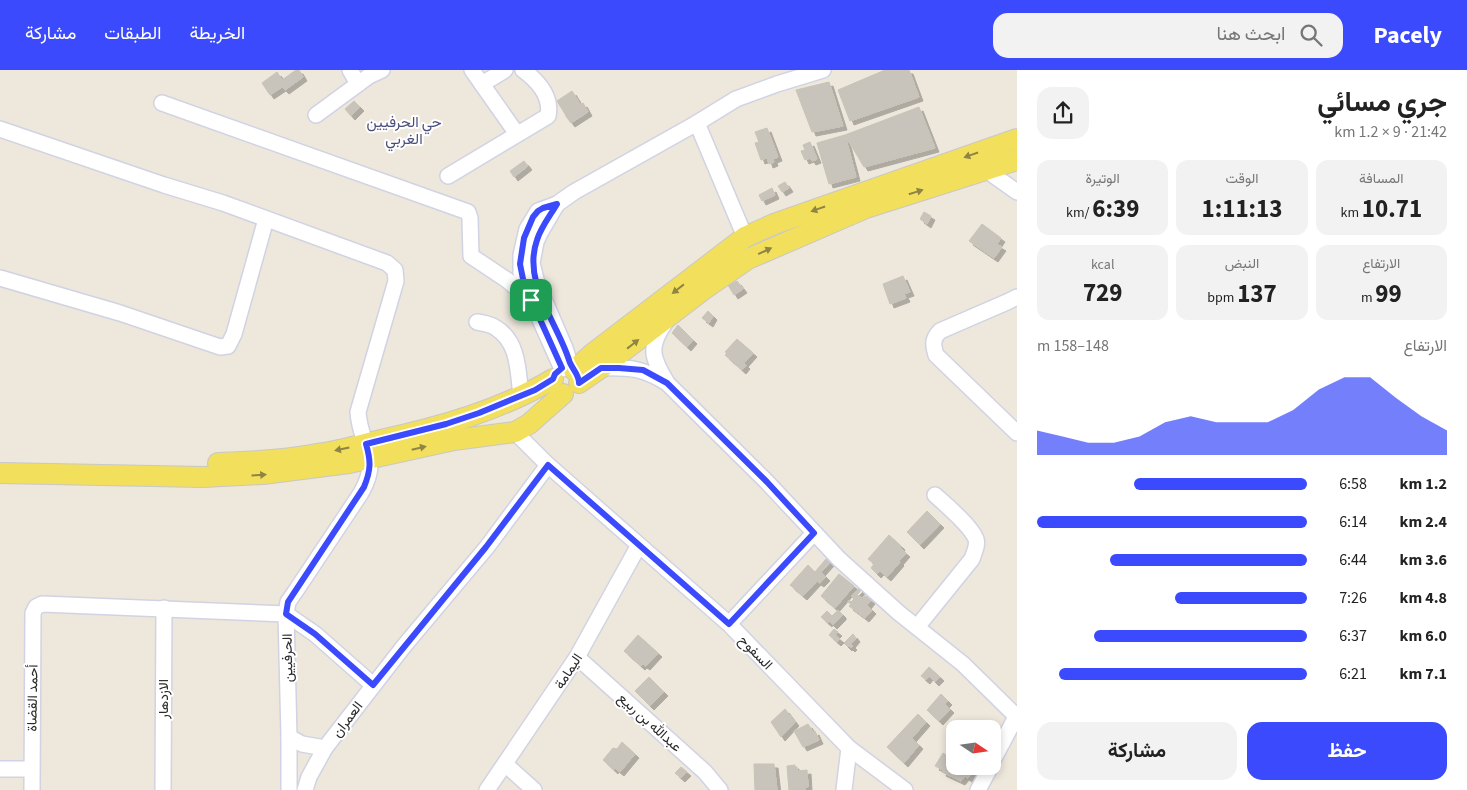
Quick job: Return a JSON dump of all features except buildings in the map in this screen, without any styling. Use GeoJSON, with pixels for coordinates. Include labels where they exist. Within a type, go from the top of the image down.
{"type":"FeatureCollection","features":[{"type":"Feature","properties":{"kind":"main road"},"geometry":{"type":"LineString","coordinates":[[0,459],[197,464],[368,451],[454,440],[522,428],[567,377],[592,354],[745,237],[774,224],[1017,139]]}},
{"type":"Feature","properties":{"kind":"main road"},"geometry":{"type":"LineString","coordinates":[[0,473],[168,477],[227,476],[290,471],[368,451],[514,399],[567,377],[601,368],[703,290],[748,259],[765,250],[866,208],[1017,160]]}},
{"type":"Feature","properties":{"kind":"main road"},"geometry":{"type":"LineString","coordinates":[[514,399],[503,410],[504,419],[508,427],[522,428]]}},
{"type":"Feature","properties":{"kind":"street"},"geometry":{"type":"LineString","coordinates":[[350,70],[358,84]]}},
{"type":"Feature","properties":{"kind":"street"},"geometry":{"type":"LineString","coordinates":[[316,115],[369,76],[382,70]]}},
{"type":"Feature","properties":{"kind":"street"},"geometry":{"type":"LineString","coordinates":[[472,70],[517,134]]}},
{"type":"Feature","properties":{"kind":"street"},"geometry":{"type":"LineString","coordinates":[[482,84],[504,70]]}},
{"type":"Feature","properties":{"kind":"street"},"geometry":{"type":"LineString","coordinates":[[448,176],[548,116],[547,96],[534,78],[523,70]]}},
{"type":"Feature","properties":{"kind":"street"},"geometry":{"type":"LineString","coordinates":[[567,377],[531,300],[521,273],[520,255],[524,238],[527,228],[538,211],[557,204],[631,159],[743,96],[823,70]]}},
{"type":"Feature","properties":{"kind":"street"},"geometry":{"type":"LineString","coordinates":[[162,103],[468,212],[470,218],[471,256],[507,280],[531,300]]}},
{"type":"Feature","properties":{"kind":"street"},"geometry":{"type":"LineString","coordinates":[[697,123],[745,237]]}},
{"type":"Feature","properties":{"kind":"street"},"geometry":{"type":"LineString","coordinates":[[0,129],[266,219],[387,263],[395,270],[396,281],[358,412],[368,451]]}},
{"type":"Feature","properties":{"kind":"street"},"geometry":{"type":"LineString","coordinates":[[986,170],[1017,192]]}},
{"type":"Feature","properties":{"kind":"street"},"geometry":{"type":"LineString","coordinates":[[557,204],[536,242],[532,263],[537,283],[565,348],[567,377]]}},
{"type":"Feature","properties":{"kind":"street"},"geometry":{"type":"LineString","coordinates":[[0,278],[120,314],[220,347],[228,346],[234,334],[266,219]]}},
{"type":"Feature","properties":{"kind":"street"},"geometry":{"type":"LineString","coordinates":[[1017,297],[940,331],[933,341],[936,355],[1017,433]]}},
{"type":"Feature","properties":{"kind":"street"},"geometry":{"type":"LineString","coordinates":[[667,383],[656,364],[654,347],[656,337],[671,315]]}},
{"type":"Feature","properties":{"kind":"street"},"geometry":{"type":"LineString","coordinates":[[477,322],[495,327],[508,337],[516,356],[514,399]]}},
{"type":"Feature","properties":{"kind":"street"},"geometry":{"type":"LineString","coordinates":[[601,368],[635,368],[652,373],[667,383],[866,584],[963,664],[1017,716],[1001,745]]}},
{"type":"Feature","properties":{"kind":"street","name":"السفوح"},"geometry":{"type":"LineString","coordinates":[[522,428],[548,465],[729,624],[849,748],[905,790]]}},
{"type":"Feature","properties":{"kind":"street","name":"الحرفيين"},"geometry":{"type":"LineString","coordinates":[[289,790],[286,614],[288,602],[364,487],[369,473],[368,451]]}},
{"type":"Feature","properties":{"kind":"street","name":"العمران"},"geometry":{"type":"LineString","coordinates":[[305,790],[309,777],[325,748],[373,685],[486,547],[548,465]]}},
{"type":"Feature","properties":{"kind":"street"},"geometry":{"type":"LineString","coordinates":[[917,627],[972,559],[976,546],[973,534],[954,512],[935,495]]}},
{"type":"Feature","properties":{"kind":"street"},"geometry":{"type":"LineString","coordinates":[[729,624],[814,533]]}},
{"type":"Feature","properties":{"kind":"street","name":"اليمامة"},"geometry":{"type":"LineString","coordinates":[[487,790],[578,657],[639,545]]}},
{"type":"Feature","properties":{"kind":"street","name":"أحمد القضاة"},"geometry":{"type":"LineString","coordinates":[[32,790],[33,613],[36,607],[42,604],[164,608]]}},
{"type":"Feature","properties":{"kind":"street"},"geometry":{"type":"LineString","coordinates":[[164,608],[286,614],[315,634],[373,685]]}},
{"type":"Feature","properties":{"kind":"street","name":"الازدهار"},"geometry":{"type":"LineString","coordinates":[[163,790],[164,608]]}},
{"type":"Feature","properties":{"kind":"street","name":"عبدالله بن ربيع"},"geometry":{"type":"LineString","coordinates":[[578,657],[705,772],[720,790]]}},
{"type":"Feature","properties":{"kind":"street"},"geometry":{"type":"LineString","coordinates":[[289,737],[302,744],[325,748]]}},
{"type":"Feature","properties":{"kind":"street"},"geometry":{"type":"LineString","coordinates":[[844,790],[849,748]]}},
{"type":"Feature","properties":{"kind":"street"},"geometry":{"type":"LineString","coordinates":[[505,764],[534,790]]}},
{"type":"Feature","properties":{"kind":"street"},"geometry":{"type":"LineString","coordinates":[[0,769],[31,769]]}},
{"type":"Feature","properties":{"kind":"street"},"geometry":{"type":"LineString","coordinates":[[978,790],[986,775]]}},
{"type":"Feature","properties":{"kind":"district","name":"حي الحرفيين الغربي"},"geometry":{"type":"Point","coordinates":[404,130]}},
{"type":"Feature","properties":{"kind":"route"},"geometry":{"type":"LineString","coordinates":[[557,204],[536,242],[532,263],[547,310],[565,348],[572,369],[578,376],[579,383],[601,368],[635,368],[652,373],[667,383],[767,482],[814,533],[729,624],[548,465],[452,590],[373,685],[315,634],[286,614],[288,602],[364,487],[369,473],[370,459],[366,444],[446,424],[479,413],[535,390],[553,379],[555,374],[562,368],[531,300],[521,273],[520,255],[524,238],[527,228],[538,211],[557,204]]}}]}
